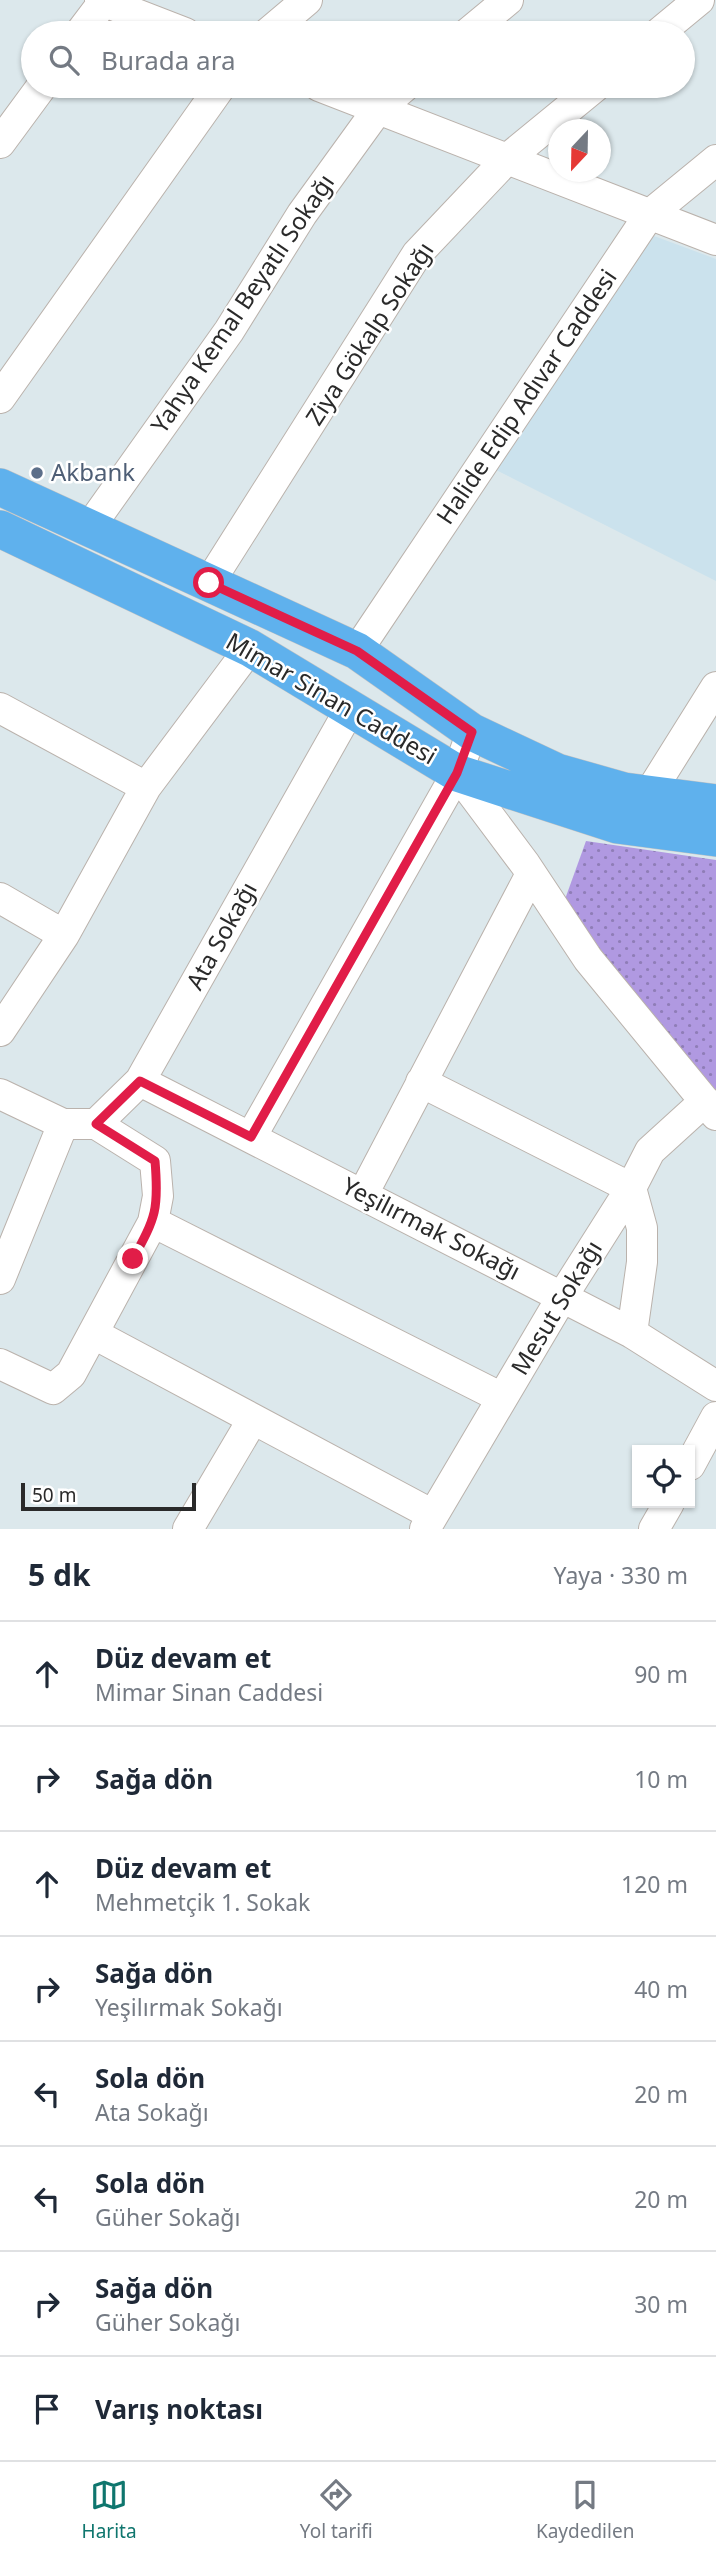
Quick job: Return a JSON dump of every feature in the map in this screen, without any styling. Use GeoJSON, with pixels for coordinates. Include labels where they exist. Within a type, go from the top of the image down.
{"type":"FeatureCollection","features":[{"type":"Feature","properties":{"kind":"main road","name":"Mimar Sinan Caddesi"},"geometry":{"type":"LineString","coordinates":[[0,487],[357,651],[472,732],[557,772],[624,791],[716,803]]}},
{"type":"Feature","properties":{"kind":"main road","name":"Mimar Sinan Caddesi"},"geometry":{"type":"LineString","coordinates":[[0,529],[250,648],[457,773],[617,825],[716,838]]}},
{"type":"Feature","properties":{"kind":"street"},"geometry":{"type":"LineString","coordinates":[[88,21],[103,0],[155,21]]}},
{"type":"Feature","properties":{"kind":"street"},"geometry":{"type":"LineString","coordinates":[[282,21],[307,0]]}},
{"type":"Feature","properties":{"kind":"street"},"geometry":{"type":"LineString","coordinates":[[483,21],[508,0]]}},
{"type":"Feature","properties":{"kind":"street"},"geometry":{"type":"LineString","coordinates":[[674,21],[699,0]]}},
{"type":"Feature","properties":{"kind":"street"},"geometry":{"type":"LineString","coordinates":[[0,143],[33,98]]}},
{"type":"Feature","properties":{"kind":"street"},"geometry":{"type":"LineString","coordinates":[[0,398],[212,98]]}},
{"type":"Feature","properties":{"kind":"street"},"geometry":{"type":"LineString","coordinates":[[350,98],[716,240]]}},
{"type":"Feature","properties":{"kind":"street","name":"Yahya Kemal Beyatlı Sokağı"},"geometry":{"type":"LineString","coordinates":[[89,528],[229,331],[302,214],[378,109],[391,98]]}},
{"type":"Feature","properties":{"kind":"street","name":"Ziya Gökalp Sokağı"},"geometry":{"type":"LineString","coordinates":[[209,583],[417,254],[508,159],[582,98]]}},
{"type":"Feature","properties":{"kind":"street","name":"Halide Edip Adıvar Caddesi"},"geometry":{"type":"LineString","coordinates":[[357,651],[649,215],[716,160]]}},
{"type":"Feature","properties":{"kind":"street"},"geometry":{"type":"LineString","coordinates":[[3,1022],[64,936],[146,787],[250,648]]}},
{"type":"Feature","properties":{"kind":"street"},"geometry":{"type":"LineString","coordinates":[[649,794],[716,687]]}},
{"type":"Feature","properties":{"kind":"street"},"geometry":{"type":"LineString","coordinates":[[0,708],[146,787]]}},
{"type":"Feature","properties":{"kind":"street","name":"Ata Sokağı"},"geometry":{"type":"LineString","coordinates":[[96,1124],[140,1081],[350,709]]}},
{"type":"Feature","properties":{"kind":"street"},"geometry":{"type":"LineString","coordinates":[[251,1137],[457,773],[472,732]]}},
{"type":"Feature","properties":{"kind":"street"},"geometry":{"type":"LineString","coordinates":[[363,1194],[528,869],[506,788],[515,752]]}},
{"type":"Feature","properties":{"kind":"street"},"geometry":{"type":"LineString","coordinates":[[457,773],[528,869],[589,959],[710,1108]]}},
{"type":"Feature","properties":{"kind":"street"},"geometry":{"type":"LineString","coordinates":[[0,898],[64,936]]}},
{"type":"Feature","properties":{"kind":"street","name":"Yeşilırmak Sokağı"},"geometry":{"type":"LineString","coordinates":[[140,1081],[632,1333],[716,1386]]}},
{"type":"Feature","properties":{"kind":"street"},"geometry":{"type":"LineString","coordinates":[[421,1082],[631,1188],[642,1228],[642,1262],[632,1333]]}},
{"type":"Feature","properties":{"kind":"street"},"geometry":{"type":"LineString","coordinates":[[0,1094],[63,1124],[96,1124],[155,1161],[158,1196],[153,1222],[71,1374],[53,1389],[0,1364]]}},
{"type":"Feature","properties":{"kind":"street","name":"Mesut Sokağı"},"geometry":{"type":"LineString","coordinates":[[429,1522],[562,1297],[631,1188],[650,1151],[710,1108]]}},
{"type":"Feature","properties":{"kind":"street"},"geometry":{"type":"LineString","coordinates":[[0,1279],[63,1124]]}},
{"type":"Feature","properties":{"kind":"street"},"geometry":{"type":"LineString","coordinates":[[153,1222],[502,1398]]}},
{"type":"Feature","properties":{"kind":"street"},"geometry":{"type":"LineString","coordinates":[[94,1334],[253,1419],[429,1522]]}},
{"type":"Feature","properties":{"kind":"street"},"geometry":{"type":"LineString","coordinates":[[695,1456],[716,1417]]}},
{"type":"Feature","properties":{"kind":"street"},"geometry":{"type":"LineString","coordinates":[[188,1529],[253,1419]]}},
{"type":"Feature","properties":{"kind":"street"},"geometry":{"type":"LineString","coordinates":[[654,1529],[666,1508]]}},
{"type":"Feature","properties":{"kind":"shaded area"},"geometry":{"type":"Polygon","coordinates":[[[646,233],[716,259],[716,581],[494,469],[646,233]]]}},
{"type":"Feature","properties":{"kind":"shaded area"},"geometry":{"type":"Polygon","coordinates":[[[586,841],[716,860],[716,1110],[564,902],[586,841]]]}},
{"type":"Feature","properties":{"kind":"place","name":"Akbank"},"geometry":{"type":"Point","coordinates":[37,473]}},
{"type":"Feature","properties":{"kind":"route"},"geometry":{"type":"LineString","coordinates":[[133,1259],[153,1222],[158,1196],[155,1161],[96,1124],[140,1081],[251,1137],[457,773],[472,732],[357,651],[209,583]]}}]}
